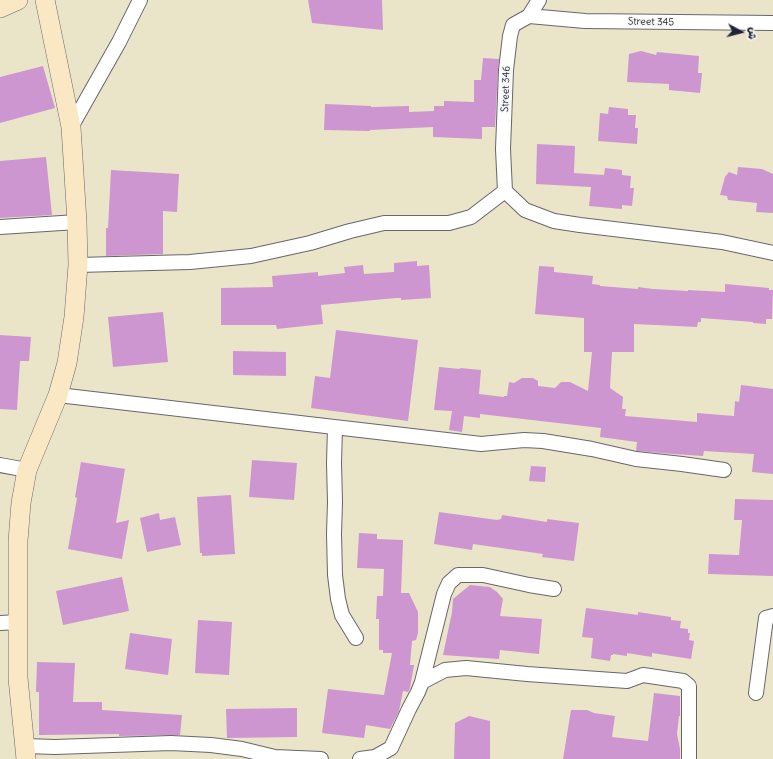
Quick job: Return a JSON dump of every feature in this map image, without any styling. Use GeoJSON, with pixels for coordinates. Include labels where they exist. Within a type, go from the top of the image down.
{"type":"FeatureCollection","features":[{"type":"Feature","properties":{"kind":"main road"},"geometry":{"type":"LineString","coordinates":[[0,8],[18,0]]}},
{"type":"Feature","properties":{"kind":"main road"},"geometry":{"type":"LineString","coordinates":[[25,752],[18,678],[9,622],[21,503],[27,470],[58,395],[67,363],[74,317],[78,265],[71,127],[45,0]]}},
{"type":"Feature","properties":{"kind":"street"},"geometry":{"type":"LineString","coordinates":[[71,127],[119,42],[140,0]]}},
{"type":"Feature","properties":{"kind":"street","name":"Street 346"},"geometry":{"type":"LineString","coordinates":[[505,191],[503,149],[506,70],[510,36],[513,25],[529,16],[539,0]]}},
{"type":"Feature","properties":{"kind":"street","name":"Street 345"},"geometry":{"type":"LineString","coordinates":[[529,16],[585,21],[773,23]]}},
{"type":"Feature","properties":{"kind":"street"},"geometry":{"type":"LineString","coordinates":[[78,265],[190,262],[251,256],[310,243],[384,223],[449,223],[471,217],[505,191],[526,210],[554,221],[722,242],[773,253]]}},
{"type":"Feature","properties":{"kind":"street"},"geometry":{"type":"LineString","coordinates":[[0,227],[77,222]]}},
{"type":"Feature","properties":{"kind":"street"},"geometry":{"type":"LineString","coordinates":[[58,395],[481,444],[524,440],[543,441],[592,449],[636,459],[724,470]]}},
{"type":"Feature","properties":{"kind":"street"},"geometry":{"type":"LineString","coordinates":[[335,427],[335,575],[338,599],[342,614],[356,638]]}},
{"type":"Feature","properties":{"kind":"street"},"geometry":{"type":"LineString","coordinates":[[0,465],[27,470]]}},
{"type":"Feature","properties":{"kind":"street"},"geometry":{"type":"LineString","coordinates":[[360,759],[375,757],[391,748],[422,682],[444,594],[449,583],[458,575],[483,575],[554,589]]}},
{"type":"Feature","properties":{"kind":"street"},"geometry":{"type":"LineString","coordinates":[[756,693],[766,618],[773,616]]}},
{"type":"Feature","properties":{"kind":"street"},"geometry":{"type":"LineString","coordinates":[[422,682],[445,670],[466,668],[627,681],[643,675],[683,680],[689,686],[689,759]]}},
{"type":"Feature","properties":{"kind":"street"},"geometry":{"type":"LineString","coordinates":[[25,752],[55,747],[172,743],[211,745],[275,757],[321,759]]}},
{"type":"Feature","properties":{"kind":"building"},"geometry":{"type":"Polygon","coordinates":[[[308,0],[382,0],[383,30],[312,23],[308,0]]]}},
{"type":"Feature","properties":{"kind":"building"},"geometry":{"type":"Polygon","coordinates":[[[641,51],[656,55],[657,52],[699,56],[698,73],[702,73],[700,93],[669,90],[669,84],[627,82],[629,54],[641,51]]]}},
{"type":"Feature","properties":{"kind":"building"},"geometry":{"type":"Polygon","coordinates":[[[483,58],[499,59],[495,127],[482,127],[482,139],[433,137],[433,127],[370,131],[324,130],[325,104],[371,107],[409,106],[409,112],[434,111],[434,106],[444,106],[444,101],[474,102],[474,80],[481,80],[483,58]]]}},
{"type":"Feature","properties":{"kind":"building"},"geometry":{"type":"Polygon","coordinates":[[[43,66],[55,108],[0,123],[0,77],[43,66]]]}},
{"type":"Feature","properties":{"kind":"building"},"geometry":{"type":"Polygon","coordinates":[[[609,107],[628,109],[628,115],[636,115],[635,128],[638,128],[637,144],[598,141],[600,113],[608,114],[609,107]]]}},
{"type":"Feature","properties":{"kind":"building"},"geometry":{"type":"Polygon","coordinates":[[[537,144],[575,146],[574,173],[604,175],[605,168],[622,170],[622,175],[631,176],[630,188],[634,188],[632,206],[622,205],[622,209],[589,206],[591,187],[536,184],[537,144]]]}},
{"type":"Feature","properties":{"kind":"building"},"geometry":{"type":"Polygon","coordinates":[[[46,157],[52,215],[0,218],[0,161],[46,157]]]}},
{"type":"Feature","properties":{"kind":"building"},"geometry":{"type":"Polygon","coordinates":[[[738,167],[762,169],[773,174],[773,213],[756,212],[757,203],[728,200],[727,196],[720,195],[725,177],[729,172],[737,175],[738,167]]]}},
{"type":"Feature","properties":{"kind":"building"},"geometry":{"type":"Polygon","coordinates":[[[111,170],[179,174],[177,212],[163,211],[163,254],[106,256],[106,228],[108,228],[111,170]]]}},
{"type":"Feature","properties":{"kind":"building"},"geometry":{"type":"Polygon","coordinates":[[[417,261],[417,266],[429,265],[431,298],[401,300],[401,298],[396,298],[321,305],[323,324],[277,329],[276,325],[221,325],[221,288],[273,287],[272,276],[318,272],[318,276],[345,273],[344,267],[363,265],[364,274],[394,272],[394,263],[417,261]]]}},
{"type":"Feature","properties":{"kind":"building"},"geometry":{"type":"Polygon","coordinates":[[[539,266],[554,267],[554,272],[593,276],[592,284],[600,286],[725,292],[725,284],[769,288],[769,290],[773,290],[772,319],[766,319],[766,324],[701,318],[701,322],[698,322],[697,327],[634,324],[634,352],[612,352],[610,388],[623,397],[622,409],[626,409],[625,416],[697,422],[697,413],[734,416],[735,401],[739,402],[741,385],[773,389],[773,474],[752,472],[754,454],[704,451],[703,456],[637,451],[637,442],[600,437],[601,428],[480,414],[480,418],[464,416],[462,432],[449,430],[452,411],[434,410],[439,367],[481,370],[479,394],[504,397],[507,396],[509,382],[514,383],[522,378],[533,378],[538,381],[538,386],[555,388],[561,382],[570,382],[588,391],[592,352],[584,352],[584,318],[535,314],[539,266]]]}},
{"type":"Feature","properties":{"kind":"building"},"geometry":{"type":"Polygon","coordinates":[[[163,312],[168,362],[113,367],[108,317],[163,312]]]}},
{"type":"Feature","properties":{"kind":"building"},"geometry":{"type":"Polygon","coordinates":[[[336,330],[418,340],[408,421],[311,408],[315,376],[330,378],[336,330]]]}},
{"type":"Feature","properties":{"kind":"building"},"geometry":{"type":"Polygon","coordinates":[[[0,335],[31,337],[29,361],[20,361],[17,410],[0,409],[0,335]]]}},
{"type":"Feature","properties":{"kind":"building"},"geometry":{"type":"Polygon","coordinates":[[[233,351],[286,352],[286,376],[233,375],[233,351]]]}},
{"type":"Feature","properties":{"kind":"building"},"geometry":{"type":"Polygon","coordinates":[[[252,460],[297,463],[294,500],[249,497],[252,460]]]}},
{"type":"Feature","properties":{"kind":"building"},"geometry":{"type":"Polygon","coordinates":[[[81,462],[125,469],[116,523],[129,520],[122,559],[68,549],[77,498],[75,497],[81,462]]]}},
{"type":"Feature","properties":{"kind":"building"},"geometry":{"type":"Polygon","coordinates":[[[531,466],[546,467],[545,482],[529,481],[531,466]]]}},
{"type":"Feature","properties":{"kind":"building"},"geometry":{"type":"Polygon","coordinates":[[[231,495],[235,554],[202,556],[202,553],[200,553],[197,497],[231,495]]]}},
{"type":"Feature","properties":{"kind":"building"},"geometry":{"type":"Polygon","coordinates":[[[735,499],[773,500],[773,576],[708,574],[709,554],[739,555],[742,520],[734,520],[735,499]]]}},
{"type":"Feature","properties":{"kind":"building"},"geometry":{"type":"Polygon","coordinates":[[[439,512],[497,520],[501,519],[502,515],[547,522],[547,519],[579,523],[574,561],[542,557],[543,554],[473,544],[472,550],[434,544],[439,512]]]}},
{"type":"Feature","properties":{"kind":"building"},"geometry":{"type":"Polygon","coordinates":[[[159,513],[160,520],[175,517],[181,545],[147,552],[140,518],[159,513]]]}},
{"type":"Feature","properties":{"kind":"building"},"geometry":{"type":"Polygon","coordinates":[[[359,533],[377,534],[377,539],[403,540],[401,593],[409,593],[418,612],[418,633],[416,640],[412,641],[410,665],[414,665],[410,688],[408,692],[403,691],[399,711],[390,729],[366,725],[364,738],[322,733],[328,689],[384,695],[392,653],[383,653],[383,650],[379,650],[379,619],[376,619],[377,596],[383,596],[384,569],[357,568],[359,533]]]}},
{"type":"Feature","properties":{"kind":"building"},"geometry":{"type":"Polygon","coordinates":[[[122,577],[129,611],[63,625],[56,591],[122,577]]]}},
{"type":"Feature","properties":{"kind":"building"},"geometry":{"type":"Polygon","coordinates":[[[470,585],[490,587],[497,592],[503,599],[500,616],[542,619],[539,654],[500,650],[499,659],[443,655],[452,612],[453,599],[470,585]]]}},
{"type":"Feature","properties":{"kind":"building"},"geometry":{"type":"Polygon","coordinates":[[[586,608],[638,615],[638,612],[671,617],[671,620],[681,621],[680,628],[688,629],[688,633],[690,633],[689,640],[694,641],[691,659],[652,653],[652,657],[627,653],[627,656],[613,654],[611,655],[610,661],[591,658],[593,638],[582,637],[586,608]]]}},
{"type":"Feature","properties":{"kind":"building"},"geometry":{"type":"Polygon","coordinates":[[[198,620],[232,622],[229,675],[195,673],[198,620]]]}},
{"type":"Feature","properties":{"kind":"building"},"geometry":{"type":"Polygon","coordinates":[[[130,633],[172,639],[168,675],[125,669],[130,633]]]}},
{"type":"Feature","properties":{"kind":"building"},"geometry":{"type":"Polygon","coordinates":[[[37,662],[75,663],[73,702],[102,702],[102,710],[182,715],[180,735],[39,735],[39,692],[36,692],[37,662]]]}},
{"type":"Feature","properties":{"kind":"building"},"geometry":{"type":"Polygon","coordinates":[[[654,693],[680,696],[680,716],[677,734],[680,759],[563,759],[571,710],[587,710],[594,713],[615,716],[612,737],[648,741],[654,693]]]}},
{"type":"Feature","properties":{"kind":"building"},"geometry":{"type":"Polygon","coordinates":[[[297,708],[297,737],[227,738],[226,709],[297,708]]]}},
{"type":"Feature","properties":{"kind":"building"},"geometry":{"type":"Polygon","coordinates":[[[469,716],[490,721],[490,759],[454,759],[455,723],[469,716]]]}}]}
